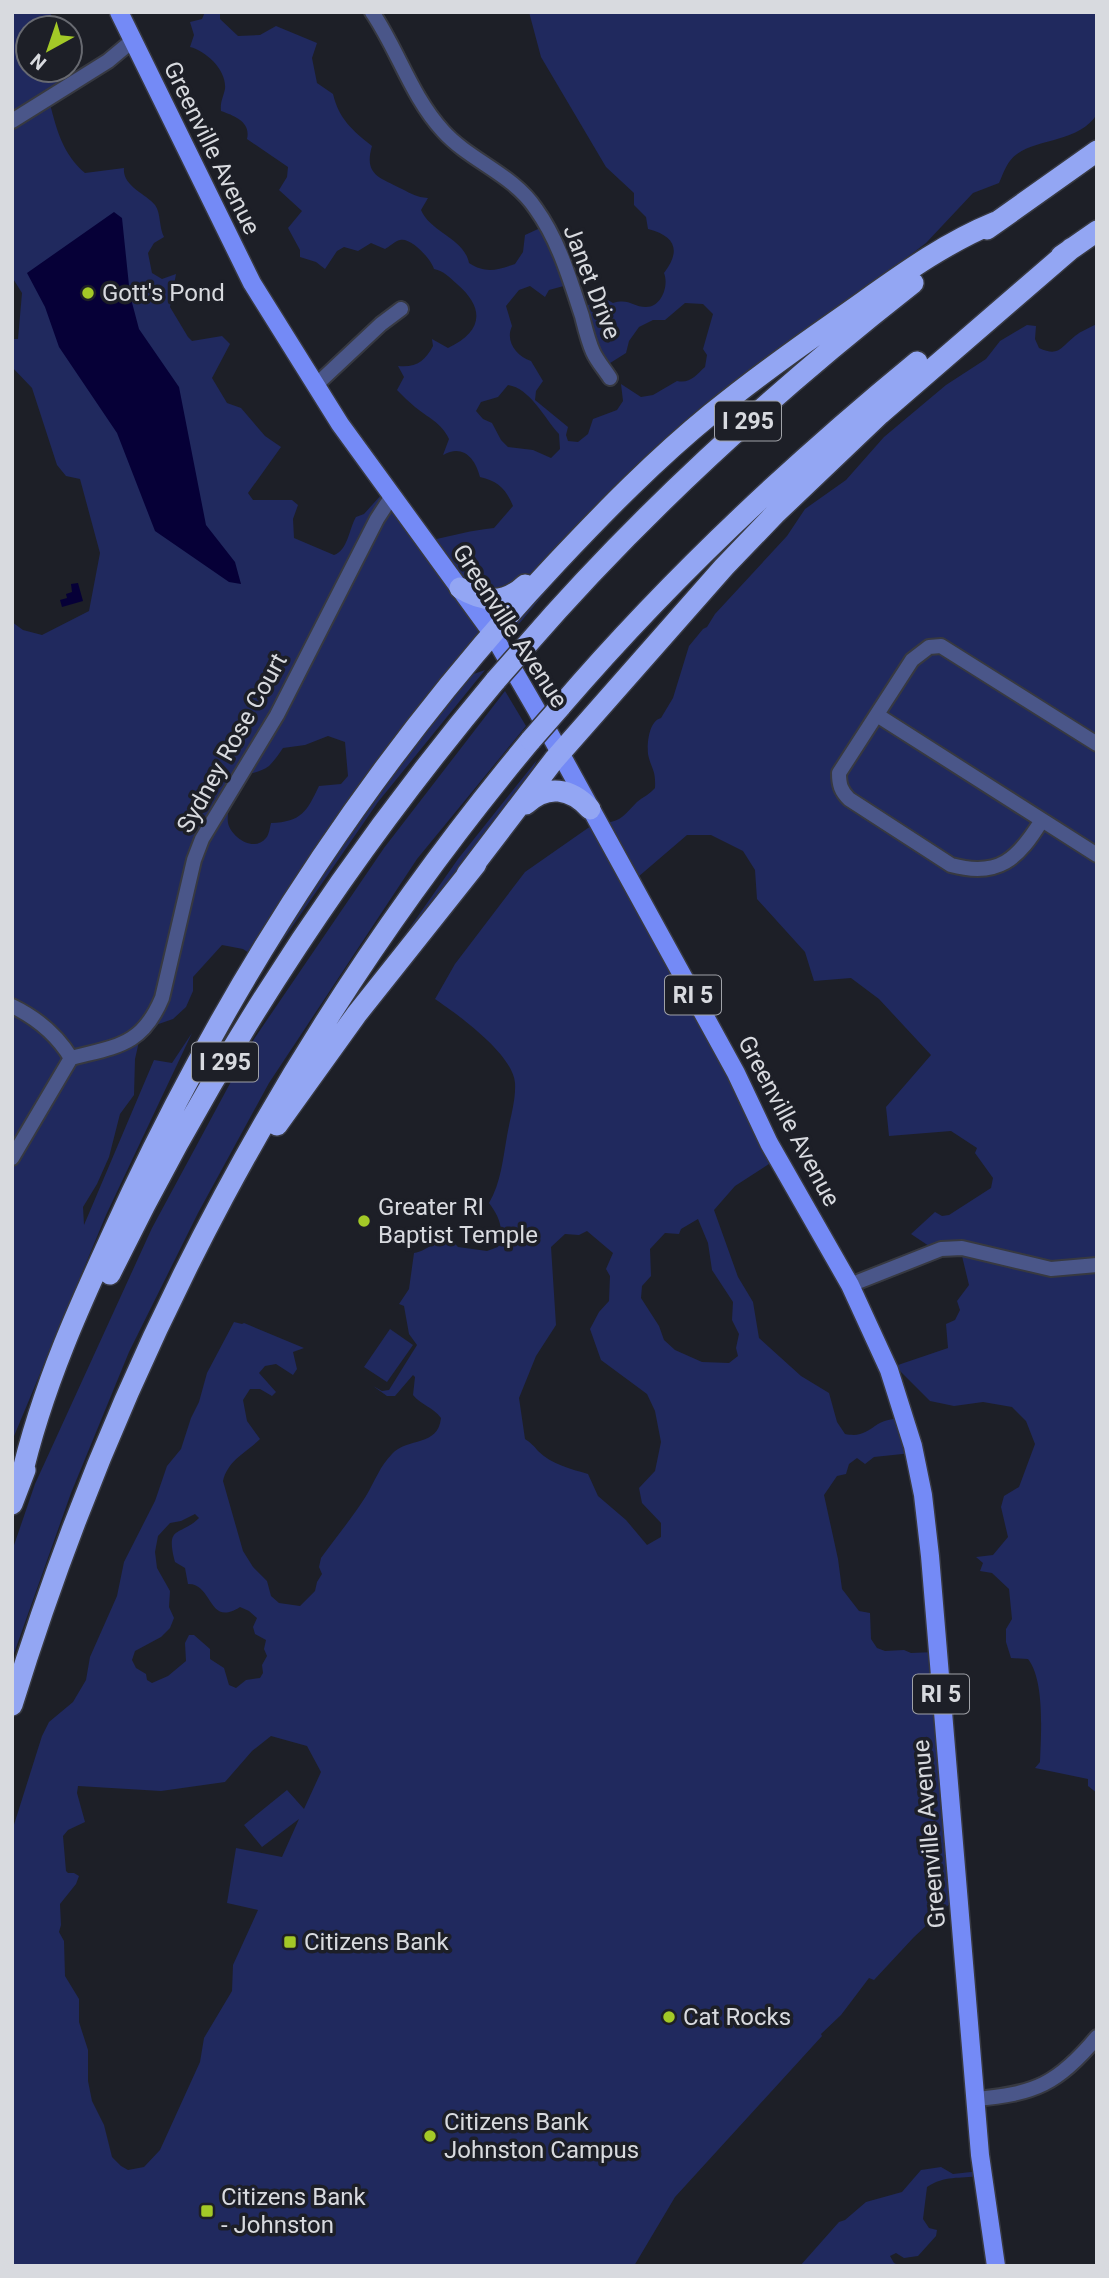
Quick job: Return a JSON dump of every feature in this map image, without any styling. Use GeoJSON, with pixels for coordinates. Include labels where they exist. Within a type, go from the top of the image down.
{"type":"FeatureCollection","features":[{"type":"Feature","properties":{"kind":"highway","name":"I 295"},"geometry":{"type":"LineString","coordinates":[[12,1504],[61,1382],[106,1282],[209,1087],[286,964],[354,865],[418,778],[496,680],[631,533],[739,429],[894,298],[1097,151]]}},
{"type":"Feature","properties":{"kind":"highway"},"geometry":{"type":"LineString","coordinates":[[20,1483],[38,1412],[64,1344],[145,1167],[209,1042],[256,960],[321,858],[384,769],[492,633],[567,551],[674,446],[757,377],[930,255],[996,222]]}},
{"type":"Feature","properties":{"kind":"highway","name":"I 295"},"geometry":{"type":"LineString","coordinates":[[12,1705],[51,1587],[94,1474],[151,1340],[218,1205],[299,1063],[378,941],[441,852],[559,707],[672,583],[795,466],[952,334],[1097,231]]}},
{"type":"Feature","properties":{"kind":"highway"},"geometry":{"type":"LineString","coordinates":[[218,1205],[349,1024],[560,753],[724,567],[800,489],[871,422],[1072,248]]}},
{"type":"Feature","properties":{"kind":"highway"},"geometry":{"type":"LineString","coordinates":[[460,588],[481,598],[504,599],[519,591],[546,564],[567,551]]}},
{"type":"Feature","properties":{"kind":"highway"},"geometry":{"type":"LineString","coordinates":[[467,874],[526,805],[541,793],[553,790],[566,792],[579,798],[590,808]]}},
{"type":"Feature","properties":{"kind":"main road","name":"Greenville Avenue"},"geometry":{"type":"LineString","coordinates":[[121,13],[132,41],[252,283],[340,424],[492,633],[730,1062],[769,1143],[850,1285],[888,1370],[913,1446],[923,1495],[979,2155],[996,2266]]}},
{"type":"Feature","properties":{"kind":"street","name":"Janet Drive"},"geometry":{"type":"LineString","coordinates":[[372,12],[384,29],[419,97],[444,132],[509,182],[537,209],[568,275],[593,352],[610,378]]}},
{"type":"Feature","properties":{"kind":"street"},"geometry":{"type":"LineString","coordinates":[[12,121],[108,61],[132,41]]}},
{"type":"Feature","properties":{"kind":"street"},"geometry":{"type":"LineString","coordinates":[[316,385],[381,324],[401,309]]}},
{"type":"Feature","properties":{"kind":"street","name":"Sydney Rose Court"},"geometry":{"type":"LineString","coordinates":[[71,1058],[134,1039],[155,1014],[162,998],[194,860],[202,839],[277,715],[377,519],[392,496]]}},
{"type":"Feature","properties":{"kind":"street"},"geometry":{"type":"LineString","coordinates":[[1042,820],[1021,852],[1010,861],[982,869],[951,865],[849,799],[842,792],[839,774],[919,653],[929,647],[941,646],[1097,744]]}},
{"type":"Feature","properties":{"kind":"street"},"geometry":{"type":"LineString","coordinates":[[877,715],[1097,855]]}},
{"type":"Feature","properties":{"kind":"street"},"geometry":{"type":"LineString","coordinates":[[12,1006],[43,1025],[62,1043],[71,1058],[12,1158]]}},
{"type":"Feature","properties":{"kind":"street"},"geometry":{"type":"LineString","coordinates":[[850,1285],[941,1249],[962,1248],[1051,1269],[1097,1265]]}},
{"type":"Feature","properties":{"kind":"street"},"geometry":{"type":"LineString","coordinates":[[975,2099],[1011,2096],[1032,2090],[1070,2067],[1097,2037]]}},
{"type":"Feature","properties":{"kind":"shaded area"},"geometry":{"type":"Polygon","coordinates":[[[12,12],[50,12],[51,14],[14,14],[14,84],[72,84],[50,104],[58,133],[71,158],[85,173],[124,168],[124,174],[131,185],[155,205],[164,237],[154,243],[148,253],[152,273],[162,279],[176,274],[170,307],[192,341],[222,336],[230,344],[212,378],[227,403],[241,408],[265,436],[281,447],[248,493],[253,500],[292,500],[298,505],[293,519],[294,538],[334,555],[345,544],[356,517],[364,514],[382,494],[431,540],[494,528],[513,506],[507,495],[497,483],[480,477],[475,464],[467,455],[457,451],[443,455],[449,439],[446,433],[397,390],[404,377],[398,366],[415,365],[427,356],[433,346],[432,339],[448,348],[468,335],[476,319],[473,302],[449,277],[434,269],[420,250],[404,240],[385,249],[371,243],[358,251],[344,247],[337,251],[325,269],[316,262],[300,257],[300,250],[288,228],[302,211],[279,190],[287,177],[288,167],[247,139],[247,128],[241,120],[221,111],[225,89],[223,75],[209,57],[190,47],[194,35],[190,22],[202,19],[205,12],[220,12],[220,19],[238,36],[260,35],[276,26],[317,43],[312,58],[317,83],[333,94],[347,123],[372,146],[372,170],[376,175],[414,195],[428,198],[421,210],[425,218],[461,247],[469,263],[481,269],[492,270],[515,264],[523,252],[525,235],[549,224],[571,284],[549,290],[545,297],[530,286],[519,290],[506,306],[512,326],[510,337],[513,347],[531,361],[543,381],[536,391],[535,400],[568,427],[568,441],[578,442],[588,434],[593,419],[617,410],[623,401],[621,384],[641,397],[653,395],[677,381],[682,382],[696,376],[705,367],[707,355],[703,349],[713,314],[703,304],[685,303],[665,320],[653,320],[639,327],[629,341],[626,353],[607,365],[598,352],[583,307],[606,299],[613,303],[652,306],[660,299],[665,289],[664,273],[673,258],[673,245],[665,236],[648,229],[646,217],[634,205],[634,193],[606,167],[541,57],[529,12],[1097,12],[1097,114],[1090,123],[1070,135],[1036,145],[1014,157],[999,183],[973,193],[926,243],[802,337],[595,533],[513,631],[492,645],[467,676],[255,957],[243,949],[222,945],[193,977],[193,991],[186,1007],[173,1019],[150,1027],[140,1037],[135,1059],[134,1095],[120,1114],[109,1157],[83,1207],[84,1225],[154,1060],[172,1063],[192,1033],[106,1215],[12,1441],[12,622],[23,630],[42,635],[89,611],[100,553],[80,479],[66,476],[57,465],[32,388],[12,367],[12,339],[18,339],[22,293],[12,277],[12,12]],[[508,385],[498,397],[481,402],[476,411],[483,419],[492,423],[508,447],[533,450],[551,458],[560,449],[559,434],[530,398],[516,387],[508,385]],[[328,736],[305,745],[283,748],[269,766],[241,781],[228,812],[228,823],[238,838],[249,844],[261,842],[267,837],[271,823],[290,820],[302,814],[319,786],[341,784],[348,776],[345,742],[328,736]]]}},
{"type":"Feature","properties":{"kind":"shaded area"},"geometry":{"type":"Polygon","coordinates":[[[114,212],[122,218],[130,295],[139,329],[179,387],[206,525],[235,562],[241,584],[229,582],[155,531],[117,433],[59,347],[45,307],[27,273],[114,212]]]}},
{"type":"Feature","properties":{"kind":"shaded area"},"geometry":{"type":"Polygon","coordinates":[[[1097,324],[1097,1793],[1088,1786],[1088,1779],[1035,1768],[1040,1762],[1041,1737],[1037,1680],[1028,1659],[1011,1658],[1006,1642],[1006,1629],[1012,1619],[1009,1589],[992,1573],[980,1571],[983,1563],[976,1557],[993,1555],[1008,1537],[1001,1507],[1004,1496],[1019,1487],[1035,1444],[1026,1421],[1012,1407],[983,1402],[954,1406],[930,1401],[895,1366],[948,1348],[946,1324],[955,1320],[960,1310],[957,1301],[969,1285],[962,1256],[929,1246],[911,1234],[935,1212],[942,1216],[949,1215],[991,1188],[993,1178],[975,1153],[977,1148],[951,1131],[889,1136],[886,1107],[931,1055],[879,999],[851,978],[814,981],[805,952],[757,899],[755,870],[743,851],[711,835],[687,835],[638,877],[783,1155],[735,1186],[714,1210],[738,1277],[753,1302],[759,1338],[801,1376],[829,1393],[837,1422],[845,1434],[859,1434],[880,1423],[901,1417],[912,1453],[874,1457],[865,1464],[857,1458],[849,1464],[846,1474],[837,1476],[824,1495],[842,1589],[859,1611],[870,1613],[871,1639],[877,1648],[911,1653],[935,1652],[956,1898],[914,1937],[874,1980],[869,1978],[841,2015],[675,2197],[634,2266],[12,2266],[12,1831],[42,1736],[49,1722],[73,1702],[86,1680],[90,1657],[117,1596],[124,1562],[155,1501],[167,1466],[181,1449],[207,1373],[234,1322],[244,1323],[304,1348],[293,1352],[297,1369],[293,1375],[276,1364],[265,1366],[259,1373],[276,1392],[272,1396],[260,1389],[250,1389],[243,1400],[247,1421],[260,1439],[233,1462],[223,1481],[243,1551],[253,1567],[267,1581],[271,1596],[279,1603],[300,1606],[315,1591],[322,1574],[319,1567],[321,1558],[361,1504],[388,1459],[406,1445],[428,1438],[439,1427],[441,1418],[413,1395],[413,1375],[395,1396],[387,1396],[373,1386],[382,1391],[389,1390],[417,1345],[409,1334],[404,1306],[399,1304],[409,1289],[414,1253],[450,1238],[458,1247],[487,1251],[498,1247],[500,1241],[500,1224],[489,1203],[501,1170],[514,1103],[515,1083],[512,1072],[495,1048],[435,999],[455,964],[525,872],[598,821],[616,821],[655,788],[648,754],[650,733],[654,723],[661,718],[673,698],[689,646],[787,536],[805,509],[846,480],[884,437],[946,385],[986,359],[1000,341],[1027,325],[1036,326],[1035,339],[1039,348],[1051,352],[1097,324]],[[698,1219],[681,1229],[679,1234],[665,1233],[650,1249],[651,1276],[642,1286],[641,1298],[659,1326],[664,1340],[675,1350],[702,1362],[729,1363],[738,1356],[736,1348],[739,1334],[732,1320],[733,1302],[712,1270],[708,1243],[698,1219]],[[587,1231],[579,1235],[565,1234],[551,1247],[556,1325],[536,1356],[519,1398],[525,1439],[543,1456],[588,1474],[598,1496],[626,1520],[647,1545],[661,1537],[661,1523],[642,1503],[639,1488],[655,1471],[661,1442],[655,1411],[647,1394],[601,1360],[590,1329],[609,1301],[610,1276],[606,1269],[613,1253],[587,1231]],[[195,1514],[170,1523],[158,1536],[155,1552],[157,1568],[170,1591],[169,1607],[174,1618],[170,1628],[161,1637],[135,1651],[132,1660],[136,1668],[146,1674],[147,1680],[152,1683],[168,1676],[186,1661],[185,1643],[189,1635],[194,1635],[210,1649],[210,1659],[224,1668],[229,1685],[236,1688],[246,1680],[260,1678],[267,1656],[264,1649],[266,1640],[255,1634],[253,1627],[257,1618],[249,1611],[240,1607],[230,1612],[222,1612],[216,1609],[202,1590],[188,1584],[185,1568],[175,1562],[173,1536],[199,1518],[195,1514]],[[271,1736],[252,1751],[225,1782],[161,1791],[78,1786],[77,1793],[85,1822],[68,1830],[63,1836],[66,1871],[79,1876],[60,1904],[59,1932],[64,1941],[65,1976],[79,1999],[79,2022],[88,2050],[88,2081],[92,2101],[104,2125],[112,2157],[128,2170],[144,2167],[160,2150],[200,2062],[204,2038],[232,1991],[233,1965],[258,1910],[227,1903],[236,1848],[282,1857],[299,1819],[262,1847],[244,1825],[287,1790],[304,1809],[321,1772],[307,1746],[271,1736]]]}},
{"type":"Feature","properties":{"kind":"shaded area"},"geometry":{"type":"Polygon","coordinates":[[[78,583],[83,601],[62,607],[60,600],[67,598],[66,594],[72,592],[71,584],[78,583]]]}},
{"type":"Feature","properties":{"kind":"shaded area"},"geometry":{"type":"Polygon","coordinates":[[[485,670],[378,802],[274,953],[316,879],[364,810],[468,676],[485,670]]]}},
{"type":"Feature","properties":{"kind":"shaded area"},"geometry":{"type":"Polygon","coordinates":[[[505,691],[526,726],[417,859],[269,1083],[198,1213],[129,1352],[71,1493],[12,1659],[12,1551],[35,1484],[152,1228],[254,1039],[384,848],[505,691]]]}},
{"type":"Feature","properties":{"kind":"shaded area"},"geometry":{"type":"Polygon","coordinates":[[[537,760],[526,784],[352,1010],[458,859],[537,760]]]}},
{"type":"Feature","properties":{"kind":"shaded area"},"geometry":{"type":"Polygon","coordinates":[[[390,1329],[413,1345],[387,1382],[364,1367],[390,1329]]]}},
{"type":"Feature","properties":{"kind":"shaded area"},"geometry":{"type":"Polygon","coordinates":[[[941,2167],[953,2174],[980,2171],[980,2176],[946,2179],[927,2187],[923,2219],[929,2228],[937,2230],[936,2236],[918,2256],[904,2258],[896,2253],[890,2256],[894,2263],[900,2266],[800,2266],[839,2222],[866,2202],[902,2192],[921,2170],[941,2167]]]}},
{"type":"Feature","properties":{"kind":"place","name":"Gott's Pond"},"geometry":{"type":"Point","coordinates":[88,293]}},
{"type":"Feature","properties":{"kind":"place","name":"Greater RI Baptist Temple"},"geometry":{"type":"Point","coordinates":[364,1221]}},
{"type":"Feature","properties":{"kind":"place","name":"Citizens Bank"},"geometry":{"type":"Point","coordinates":[290,1942]}},
{"type":"Feature","properties":{"kind":"place","name":"Cat Rocks"},"geometry":{"type":"Point","coordinates":[669,2017]}},
{"type":"Feature","properties":{"kind":"place","name":"Citizens Bank Johnston Campus"},"geometry":{"type":"Point","coordinates":[430,2136]}},
{"type":"Feature","properties":{"kind":"place","name":"Citizens Bank - Johnston"},"geometry":{"type":"Point","coordinates":[207,2211]}}]}
